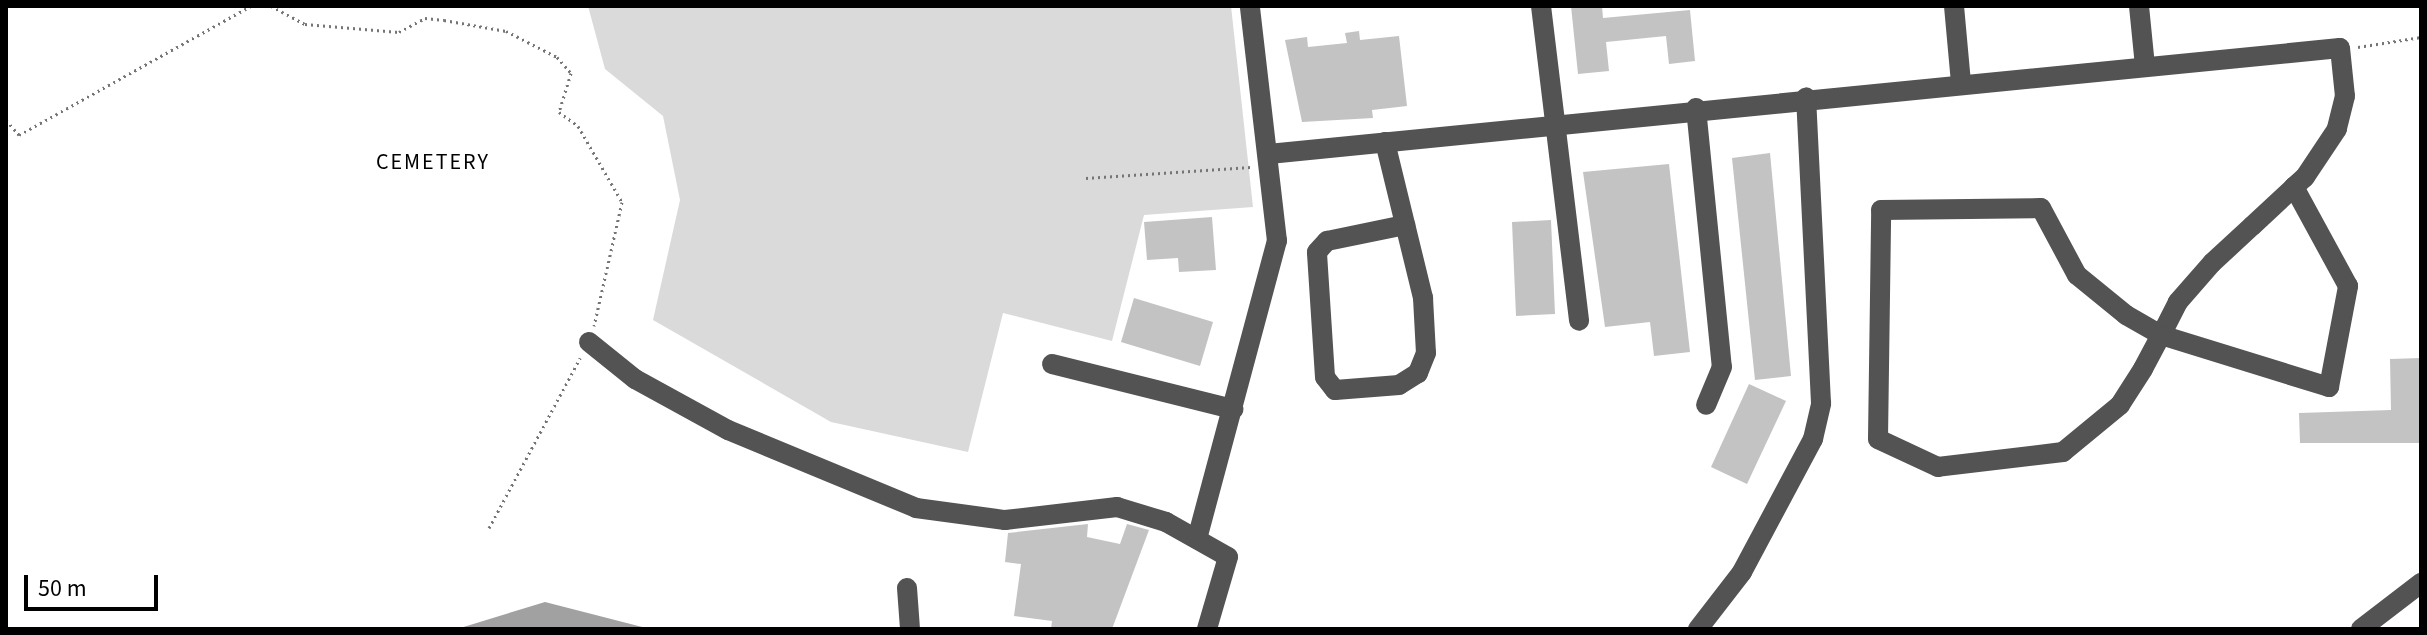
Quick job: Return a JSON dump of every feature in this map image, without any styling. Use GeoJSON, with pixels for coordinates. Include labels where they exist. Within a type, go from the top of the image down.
{"type":"FeatureCollection","features":[{"type":"Feature","properties":{"kind":"street"},"geometry":{"type":"LineString","coordinates":[[1197,539],[1277,241],[1250,6]]}},
{"type":"Feature","properties":{"kind":"street"},"geometry":{"type":"LineString","coordinates":[[1541,6],[1579,321]]}},
{"type":"Feature","properties":{"kind":"street"},"geometry":{"type":"LineString","coordinates":[[1954,6],[1961,83]]}},
{"type":"Feature","properties":{"kind":"street"},"geometry":{"type":"LineString","coordinates":[[2139,6],[2145,66]]}},
{"type":"Feature","properties":{"kind":"street"},"geometry":{"type":"LineString","coordinates":[[1270,160],[1385,142],[1696,108],[2340,48],[2345,96],[2337,129],[2294,187],[2212,263],[2161,335],[2120,405],[2063,452],[1990,465],[1938,467],[1910,459],[1878,439],[1881,210],[2041,208],[2077,275],[2161,335],[2329,387],[2348,286],[2294,187]]}},
{"type":"Feature","properties":{"kind":"street"},"geometry":{"type":"LineString","coordinates":[[1698,629],[1742,572],[1813,439],[1821,403],[1806,97]]}},
{"type":"Feature","properties":{"kind":"street"},"geometry":{"type":"LineString","coordinates":[[1696,108],[1722,367],[1706,405]]}},
{"type":"Feature","properties":{"kind":"street"},"geometry":{"type":"LineString","coordinates":[[1385,142],[1405,225],[1425,309],[1423,365],[1399,385],[1335,390],[1325,377],[1317,252],[1327,241],[1405,225]]}},
{"type":"Feature","properties":{"kind":"street"},"geometry":{"type":"LineString","coordinates":[[589,342],[635,379],[728,430],[916,508],[1005,520],[1133,508],[1228,557],[1207,629]]}},
{"type":"Feature","properties":{"kind":"street"},"geometry":{"type":"LineString","coordinates":[[1052,364],[1233,409]]}},
{"type":"Feature","properties":{"kind":"street"},"geometry":{"type":"LineString","coordinates":[[2361,629],[2421,583]]}},
{"type":"Feature","properties":{"kind":"street"},"geometry":{"type":"LineString","coordinates":[[907,588],[910,629]]}},
{"type":"Feature","properties":{"kind":"path"},"geometry":{"type":"LineString","coordinates":[[6,120],[19,135],[251,6]]}},
{"type":"Feature","properties":{"kind":"path"},"geometry":{"type":"LineString","coordinates":[[271,6],[305,24],[399,32],[425,18],[506,31],[557,57],[571,73],[559,112],[578,126],[622,202],[589,342],[489,528]]}},
{"type":"Feature","properties":{"kind":"path"},"geometry":{"type":"LineString","coordinates":[[2340,48],[2421,37]]}},
{"type":"Feature","properties":{"kind":"path"},"geometry":{"type":"LineString","coordinates":[[1086,178],[1270,160]]}},
{"type":"Feature","properties":{"kind":"shaded area"},"geometry":{"type":"Polygon","coordinates":[[[588,6],[1231,6],[1253,207],[1144,215],[1112,341],[1003,313],[968,452],[831,422],[653,320],[680,200],[663,116],[605,69],[588,6]]]}},
{"type":"Feature","properties":{"kind":"shaded area"},"geometry":{"type":"Polygon","coordinates":[[[545,602],[650,629],[457,629],[545,602]]]}},
{"type":"Feature","properties":{"kind":"building"},"geometry":{"type":"Polygon","coordinates":[[[1571,6],[1602,6],[1603,18],[1690,10],[1695,61],[1669,64],[1666,36],[1606,42],[1609,71],[1578,74],[1571,6]]]}},
{"type":"Feature","properties":{"kind":"building"},"geometry":{"type":"Polygon","coordinates":[[[1359,31],[1360,40],[1399,36],[1407,106],[1372,110],[1373,118],[1302,122],[1285,40],[1307,37],[1308,47],[1347,43],[1345,33],[1359,31]]]}},
{"type":"Feature","properties":{"kind":"building"},"geometry":{"type":"Polygon","coordinates":[[[1770,153],[1791,376],[1755,380],[1732,158],[1770,153]]]}},
{"type":"Feature","properties":{"kind":"building"},"geometry":{"type":"Polygon","coordinates":[[[1669,164],[1690,352],[1654,356],[1650,322],[1605,327],[1583,172],[1669,164]]]}},
{"type":"Feature","properties":{"kind":"building"},"geometry":{"type":"Polygon","coordinates":[[[1212,217],[1216,270],[1179,272],[1178,258],[1147,260],[1144,222],[1212,217]]]}},
{"type":"Feature","properties":{"kind":"building"},"geometry":{"type":"Polygon","coordinates":[[[1551,220],[1555,314],[1516,316],[1512,222],[1551,220]]]}},
{"type":"Feature","properties":{"kind":"building"},"geometry":{"type":"Polygon","coordinates":[[[1134,298],[1213,322],[1200,366],[1121,342],[1134,298]]]}},
{"type":"Feature","properties":{"kind":"building"},"geometry":{"type":"Polygon","coordinates":[[[2421,358],[2421,443],[2300,443],[2299,413],[2391,410],[2390,359],[2421,358]]]}},
{"type":"Feature","properties":{"kind":"building"},"geometry":{"type":"Polygon","coordinates":[[[1749,384],[1786,401],[1747,484],[1711,467],[1749,384]]]}},
{"type":"Feature","properties":{"kind":"building"},"geometry":{"type":"Polygon","coordinates":[[[1088,524],[1087,537],[1120,544],[1127,524],[1149,530],[1112,629],[1051,629],[1052,621],[1014,616],[1021,564],[1005,562],[1008,533],[1088,524]]]}},
{"type":"Feature","properties":{"kind":"district","name":"CEMETERY"},"geometry":{"type":"Point","coordinates":[433,163]}}]}
